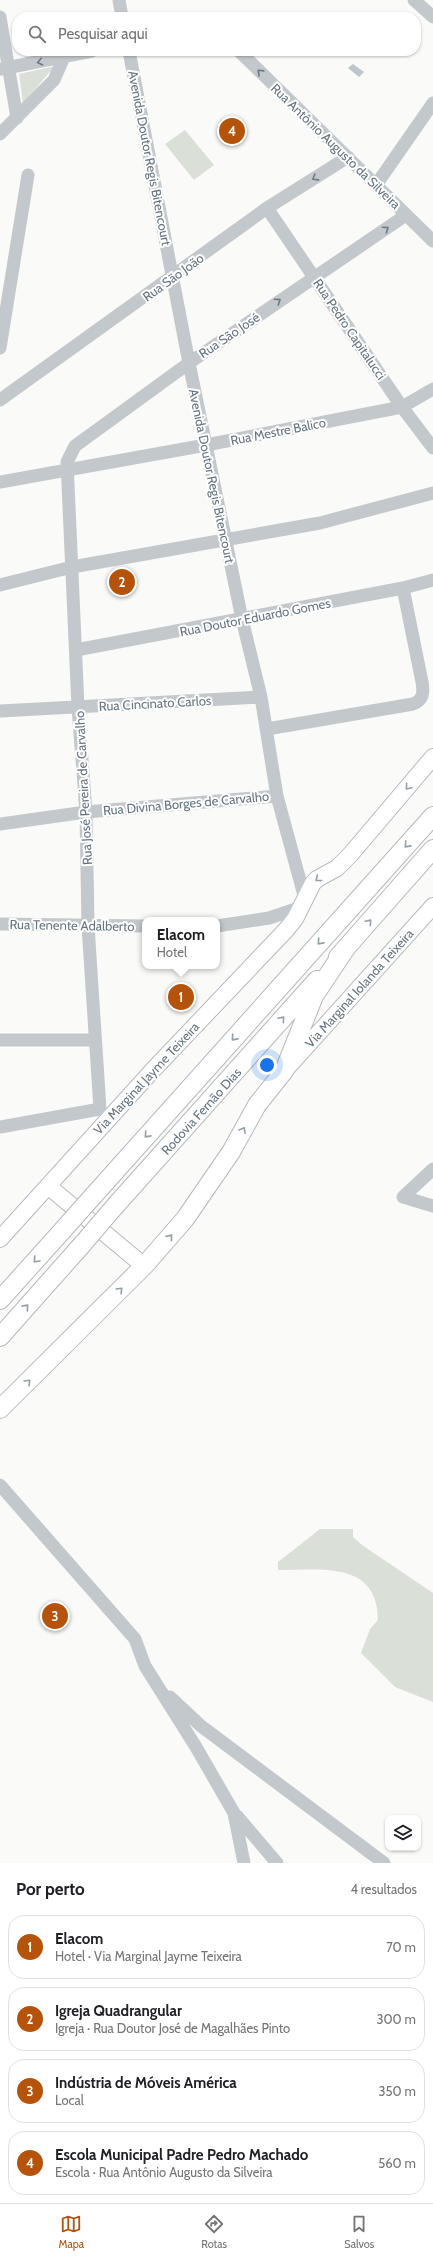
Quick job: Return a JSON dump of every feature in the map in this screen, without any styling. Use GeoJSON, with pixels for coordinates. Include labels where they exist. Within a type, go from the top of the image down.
{"type":"FeatureCollection","features":[{"type":"Feature","properties":{"kind":"highway","name":"Rodovia Fernão Dias"},"geometry":{"type":"LineString","coordinates":[[0,1300],[433,816]]}},
{"type":"Feature","properties":{"kind":"highway","name":"Rodovia Fernão Dias"},"geometry":{"type":"LineString","coordinates":[[0,1337],[433,849]]}},
{"type":"Feature","properties":{"kind":"highway"},"geometry":{"type":"LineString","coordinates":[[0,1409],[144,1266],[185,1219],[231,1152],[257,1105],[284,1071],[314,996],[346,948]]}},
{"type":"Feature","properties":{"kind":"main road","name":"Via Marginal Jayme Teixeira"},"geometry":{"type":"LineString","coordinates":[[0,1239],[301,908],[317,879],[337,868],[350,855],[433,757]]}},
{"type":"Feature","properties":{"kind":"main road","name":"Via Marginal Iolanda Teixeira"},"geometry":{"type":"LineString","coordinates":[[284,1071],[433,906]]}},
{"type":"Feature","properties":{"kind":"main road"},"geometry":{"type":"LineString","coordinates":[[48,1186],[144,1266]]}},
{"type":"Feature","properties":{"kind":"street"},"geometry":{"type":"LineString","coordinates":[[119,0],[121,12]]}},
{"type":"Feature","properties":{"kind":"street"},"geometry":{"type":"LineString","coordinates":[[414,0],[433,17]]}},
{"type":"Feature","properties":{"kind":"street"},"geometry":{"type":"LineString","coordinates":[[0,17],[4,69],[17,118]]}},
{"type":"Feature","properties":{"kind":"street"},"geometry":{"type":"LineString","coordinates":[[4,69],[69,56]]}},
{"type":"Feature","properties":{"kind":"street","name":"Avenida Doutor Regis Bitencourt"},"geometry":{"type":"LineString","coordinates":[[130,56],[173,277],[188,363],[242,620],[261,697],[277,796],[301,908]]}},
{"type":"Feature","properties":{"kind":"street","name":"Rua Antônio Augusto da Silveira"},"geometry":{"type":"LineString","coordinates":[[244,56],[433,241]]}},
{"type":"Feature","properties":{"kind":"street"},"geometry":{"type":"LineString","coordinates":[[0,134],[54,80],[64,57]]}},
{"type":"Feature","properties":{"kind":"street"},"geometry":{"type":"LineString","coordinates":[[376,185],[433,103]]}},
{"type":"Feature","properties":{"kind":"street","name":"Rua São João"},"geometry":{"type":"LineString","coordinates":[[0,400],[268,208],[348,157]]}},
{"type":"Feature","properties":{"kind":"street"},"geometry":{"type":"LineString","coordinates":[[0,348],[28,175]]}},
{"type":"Feature","properties":{"kind":"street","name":"Rua Pedro Capitalucci"},"geometry":{"type":"LineString","coordinates":[[268,208],[402,407],[433,448]]}},
{"type":"Feature","properties":{"kind":"street","name":"Rua São José"},"geometry":{"type":"LineString","coordinates":[[67,468],[67,462],[75,446],[188,363],[406,215]]}},
{"type":"Feature","properties":{"kind":"street","name":"Rua Mestre Balico"},"geometry":{"type":"LineString","coordinates":[[0,482],[67,468],[206,445],[402,407],[433,389]]}},
{"type":"Feature","properties":{"kind":"street","name":"Rua José Pereira de Carvalho"},"geometry":{"type":"LineString","coordinates":[[0,1127],[100,1108],[94,1040],[88,926],[86,812],[78,707],[67,468]]}},
{"type":"Feature","properties":{"kind":"street"},"geometry":{"type":"LineString","coordinates":[[0,584],[72,566],[320,523],[433,493]]}},
{"type":"Feature","properties":{"kind":"street","name":"Rua Doutor Eduardo Gomes"},"geometry":{"type":"LineString","coordinates":[[76,650],[242,620],[403,588],[433,580]]}},
{"type":"Feature","properties":{"kind":"street"},"geometry":{"type":"LineString","coordinates":[[267,729],[413,704],[419,701],[423,696],[422,682],[403,588]]}},
{"type":"Feature","properties":{"kind":"street","name":"Rua Cincinato Carlos"},"geometry":{"type":"LineString","coordinates":[[0,711],[261,697]]}},
{"type":"Feature","properties":{"kind":"street","name":"Rua Divina Borges de Carvalho"},"geometry":{"type":"LineString","coordinates":[[0,824],[86,812],[277,796]]}},
{"type":"Feature","properties":{"kind":"street"},"geometry":{"type":"LineString","coordinates":[[220,926],[269,918],[301,908]]}},
{"type":"Feature","properties":{"kind":"street","name":"Rua Tenente Adalberto"},"geometry":{"type":"LineString","coordinates":[[0,924],[142,926]]}},
{"type":"Feature","properties":{"kind":"street"},"geometry":{"type":"LineString","coordinates":[[0,1040],[94,1040]]}},
{"type":"Feature","properties":{"kind":"street"},"geometry":{"type":"LineString","coordinates":[[433,1168],[403,1197],[433,1206]]}},
{"type":"Feature","properties":{"kind":"street"},"geometry":{"type":"LineString","coordinates":[[0,1485],[135,1639],[144,1666],[160,1687],[234,1813],[277,1863]]}},
{"type":"Feature","properties":{"kind":"street"},"geometry":{"type":"LineString","coordinates":[[160,1687],[201,1726],[384,1863]]}},
{"type":"Feature","properties":{"kind":"street"},"geometry":{"type":"LineString","coordinates":[[234,1813],[244,1863]]}},
{"type":"Feature","properties":{"kind":"shaded area"},"geometry":{"type":"Polygon","coordinates":[[[353,64],[364,72],[359,77],[348,68],[353,64]]]}},
{"type":"Feature","properties":{"kind":"shaded area"},"geometry":{"type":"Polygon","coordinates":[[[55,66],[23,103],[19,74],[55,66]]]}},
{"type":"Feature","properties":{"kind":"shaded area"},"geometry":{"type":"Polygon","coordinates":[[[185,130],[214,165],[194,180],[165,144],[185,130]]]}},
{"type":"Feature","properties":{"kind":"shaded area"},"geometry":{"type":"Polygon","coordinates":[[[320,1529],[353,1529],[353,1537],[362,1545],[433,1593],[433,1702],[395,1687],[361,1653],[370,1629],[378,1620],[375,1601],[368,1587],[357,1578],[344,1572],[311,1569],[278,1570],[278,1562],[320,1529]]]}},
{"type":"Feature","properties":{"kind":"place","name":"Escola Municipal Padre Pedro Machado"},"geometry":{"type":"Point","coordinates":[232,131]}},
{"type":"Feature","properties":{"kind":"place","name":"Igreja Quadrangular"},"geometry":{"type":"Point","coordinates":[122,582]}},
{"type":"Feature","properties":{"kind":"place","name":"Elacom"},"geometry":{"type":"Point","coordinates":[181,997]}},
{"type":"Feature","properties":{"kind":"place","name":"Indústria de Móveis América"},"geometry":{"type":"Point","coordinates":[55,1616]}}]}
